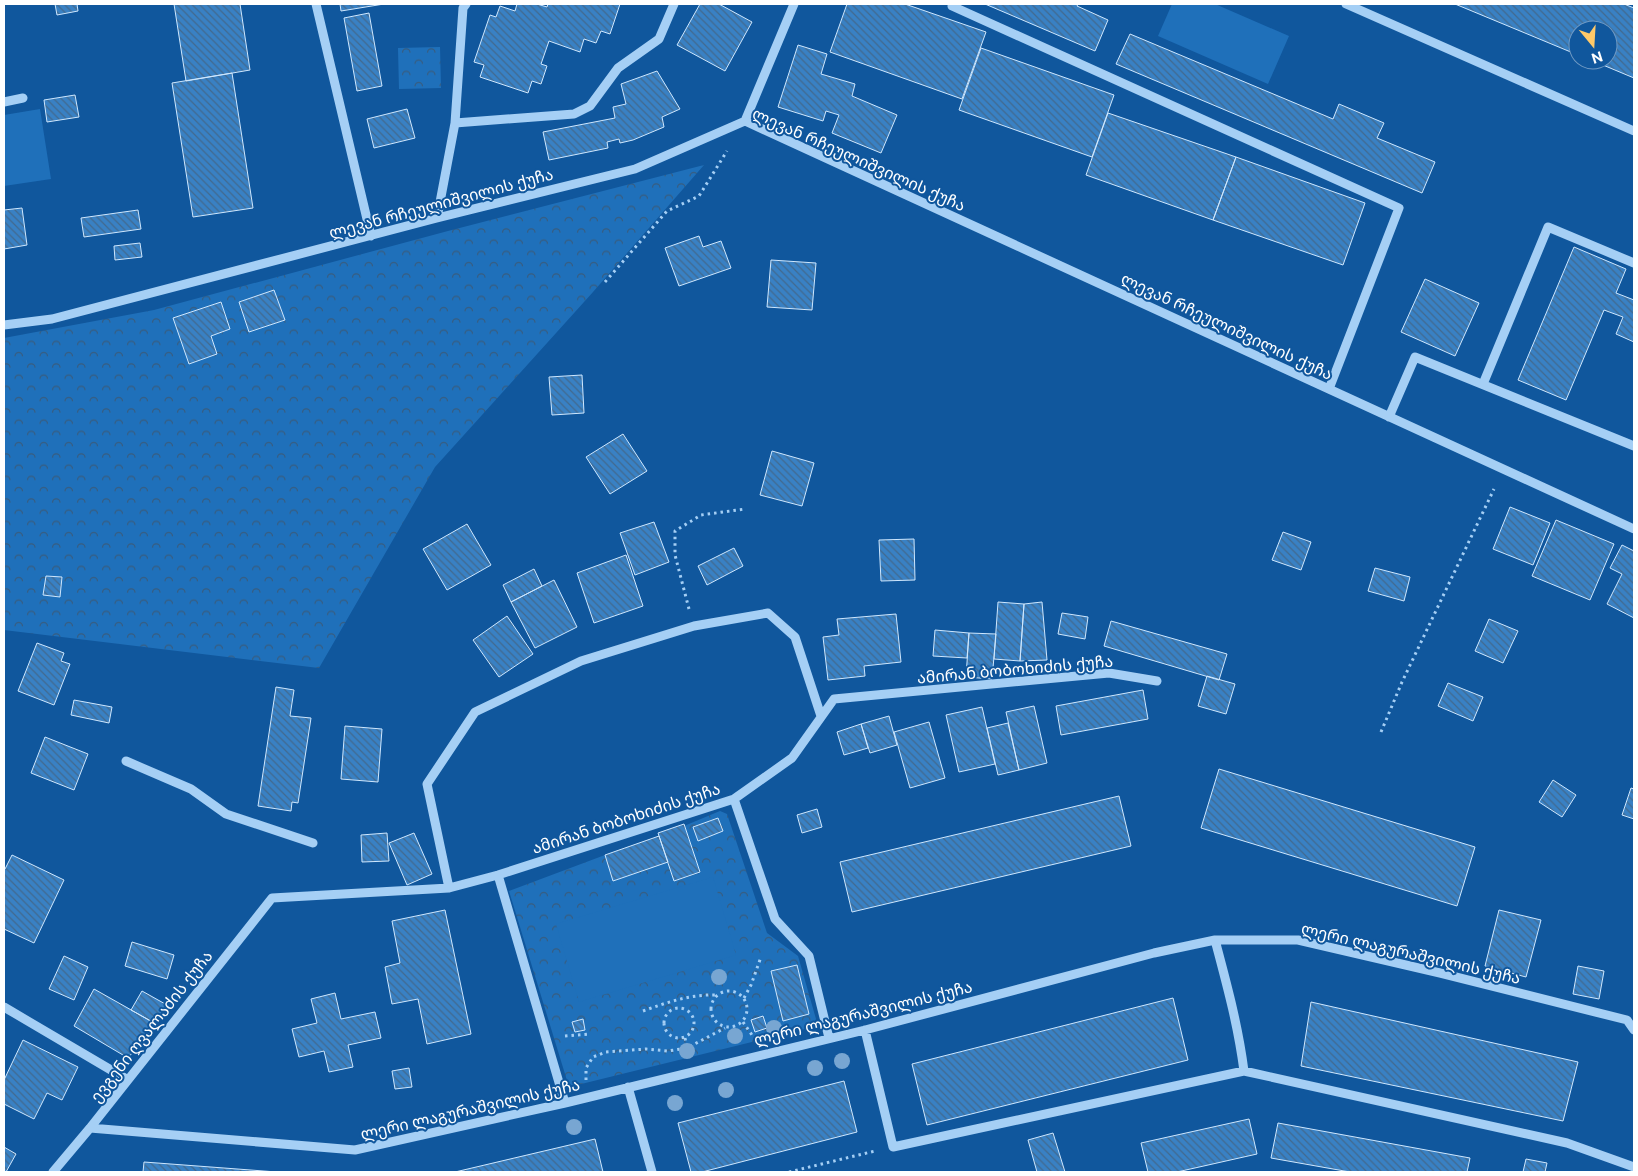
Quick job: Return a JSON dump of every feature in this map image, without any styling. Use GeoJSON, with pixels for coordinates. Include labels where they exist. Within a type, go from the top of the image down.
{"type":"FeatureCollection","features":[{"type":"Feature","properties":{"kind":"street"},"geometry":{"type":"LineString","coordinates":[[316,4],[371,236]]}},
{"type":"Feature","properties":{"kind":"street"},"geometry":{"type":"LineString","coordinates":[[437,218],[455,123],[463,8],[466,4]]}},
{"type":"Feature","properties":{"kind":"street"},"geometry":{"type":"LineString","coordinates":[[455,123],[574,114],[590,106],[618,68],[659,38],[674,4]]}},
{"type":"Feature","properties":{"kind":"street"},"geometry":{"type":"LineString","coordinates":[[745,121],[794,4]]}},
{"type":"Feature","properties":{"kind":"street"},"geometry":{"type":"LineString","coordinates":[[953,4],[952,6],[1399,208],[1329,389]]}},
{"type":"Feature","properties":{"kind":"street"},"geometry":{"type":"LineString","coordinates":[[1346,4],[1634,131]]}},
{"type":"Feature","properties":{"kind":"street"},"geometry":{"type":"LineString","coordinates":[[4,102],[23,98]]}},
{"type":"Feature","properties":{"kind":"street","name":"ლევან რჩეულიშვილის ქუჩა"},"geometry":{"type":"LineString","coordinates":[[4,325],[52,319],[437,218],[635,169],[745,121],[1634,529]]}},
{"type":"Feature","properties":{"kind":"street"},"geometry":{"type":"LineString","coordinates":[[1482,384],[1548,227],[1634,262]]}},
{"type":"Feature","properties":{"kind":"street"},"geometry":{"type":"LineString","coordinates":[[1390,417],[1415,357],[1634,446]]}},
{"type":"Feature","properties":{"kind":"street"},"geometry":{"type":"LineString","coordinates":[[449,888],[427,784],[475,712],[581,661],[694,626],[768,613],[795,637],[822,716]]}},
{"type":"Feature","properties":{"kind":"street","name":"ამირან ბობოხიძის ქუჩა"},"geometry":{"type":"LineString","coordinates":[[272,898],[449,888],[498,875],[734,799],[792,758],[834,699],[1110,673],[1157,680]]}},
{"type":"Feature","properties":{"kind":"street"},"geometry":{"type":"LineString","coordinates":[[126,761],[191,789],[226,814],[313,843]]}},
{"type":"Feature","properties":{"kind":"street"},"geometry":{"type":"LineString","coordinates":[[734,799],[775,919],[809,956],[829,1038]]}},
{"type":"Feature","properties":{"kind":"street"},"geometry":{"type":"LineString","coordinates":[[498,875],[566,1103]]}},
{"type":"Feature","properties":{"kind":"street","name":"ევგენი ღვალაძის ქუჩა"},"geometry":{"type":"LineString","coordinates":[[53,1172],[272,898]]}},
{"type":"Feature","properties":{"kind":"street"},"geometry":{"type":"LineString","coordinates":[[1215,940],[1240,1035],[1244,1071]]}},
{"type":"Feature","properties":{"kind":"street","name":"ლერი ლაგურაშვილის ქუჩა"},"geometry":{"type":"LineString","coordinates":[[90,1128],[355,1150],[566,1103],[865,1030],[1154,953],[1215,940],[1298,940],[1627,1020],[1634,1030]]}},
{"type":"Feature","properties":{"kind":"street"},"geometry":{"type":"LineString","coordinates":[[4,1007],[128,1080]]}},
{"type":"Feature","properties":{"kind":"street"},"geometry":{"type":"LineString","coordinates":[[865,1030],[893,1147],[1244,1071],[1567,1143],[1634,1167]]}},
{"type":"Feature","properties":{"kind":"street"},"geometry":{"type":"LineString","coordinates":[[628,1087],[652,1172]]}},
{"type":"Feature","properties":{"kind":"path"},"geometry":{"type":"LineString","coordinates":[[605,282],[668,210],[699,196],[745,121]]}},
{"type":"Feature","properties":{"kind":"path"},"geometry":{"type":"LineString","coordinates":[[1381,732],[1402,682],[1494,488]]}},
{"type":"Feature","properties":{"kind":"path"},"geometry":{"type":"LineString","coordinates":[[694,626],[675,556],[675,530],[701,515],[745,509]]}},
{"type":"Feature","properties":{"kind":"path"},"geometry":{"type":"LineString","coordinates":[[744,998],[761,957]]}},
{"type":"Feature","properties":{"kind":"path"},"geometry":{"type":"LineString","coordinates":[[586,1083],[586,1068],[594,1057],[606,1052],[646,1049],[668,1051],[687,1048],[725,1028],[738,1026],[743,1022],[748,1010],[744,998],[735,992],[729,991],[718,995],[702,994],[673,1000],[643,1011]]}},
{"type":"Feature","properties":{"kind":"path"},"geometry":{"type":"LineString","coordinates":[[718,995],[712,1005],[712,1016],[715,1022],[725,1028]]}},
{"type":"Feature","properties":{"kind":"path"},"geometry":{"type":"LineString","coordinates":[[673,1000],[675,1009]]}},
{"type":"Feature","properties":{"kind":"path"},"geometry":{"type":"LineString","coordinates":[[679,1008],[688,1011],[694,1018],[694,1028],[689,1036],[685,1038],[671,1036],[665,1029],[664,1019],[670,1011],[675,1009],[679,1008]]}},
{"type":"Feature","properties":{"kind":"path"},"geometry":{"type":"LineString","coordinates":[[743,1022],[757,1042]]}},
{"type":"Feature","properties":{"kind":"path"},"geometry":{"type":"LineString","coordinates":[[563,1036],[589,1034]]}},
{"type":"Feature","properties":{"kind":"path"},"geometry":{"type":"LineString","coordinates":[[685,1038],[687,1048]]}},
{"type":"Feature","properties":{"kind":"path"},"geometry":{"type":"LineString","coordinates":[[789,1172],[893,1147]]}},
{"type":"Feature","properties":{"kind":"green space"},"geometry":{"type":"Polygon","coordinates":[[[1172,4],[1215,4],[1289,36],[1268,84],[1158,36],[1172,4]]]}},
{"type":"Feature","properties":{"kind":"green space"},"geometry":{"type":"Polygon","coordinates":[[[440,47],[441,88],[399,89],[398,48],[440,47]]]}},
{"type":"Feature","properties":{"kind":"green space"},"geometry":{"type":"Polygon","coordinates":[[[40,109],[51,179],[4,186],[4,115],[40,109]]]}},
{"type":"Feature","properties":{"kind":"green space"},"geometry":{"type":"Polygon","coordinates":[[[704,165],[593,292],[435,467],[319,668],[4,630],[4,338],[154,310],[704,165]]]}},
{"type":"Feature","properties":{"kind":"green space"},"geometry":{"type":"Polygon","coordinates":[[[720,811],[727,814],[767,933],[798,956],[816,1019],[813,1027],[569,1087],[509,891],[605,855],[613,880],[668,862],[675,881],[700,873],[684,826],[720,811]]]}},
{"type":"Feature","properties":{"kind":"green space"},"geometry":{"type":"Polygon","coordinates":[[[713,877],[736,955],[579,1002],[556,924],[713,877]]]}},
{"type":"Feature","properties":{"kind":"building"},"geometry":{"type":"Polygon","coordinates":[[[55,4],[77,4],[78,11],[57,15],[55,4]]]}},
{"type":"Feature","properties":{"kind":"building"},"geometry":{"type":"Polygon","coordinates":[[[174,4],[240,4],[250,70],[186,81],[174,4]]]}},
{"type":"Feature","properties":{"kind":"building"},"geometry":{"type":"Polygon","coordinates":[[[340,4],[384,4],[341,11],[340,4]]]}},
{"type":"Feature","properties":{"kind":"building"},"geometry":{"type":"Polygon","coordinates":[[[517,4],[537,4],[547,7],[548,4],[620,4],[610,34],[601,31],[596,43],[584,39],[580,52],[549,41],[541,64],[547,66],[541,84],[532,81],[528,93],[480,77],[484,65],[474,62],[490,15],[496,17],[500,6],[515,11],[517,4]]]}},
{"type":"Feature","properties":{"kind":"building"},"geometry":{"type":"Polygon","coordinates":[[[700,4],[719,4],[752,22],[725,71],[677,45],[700,4]]]}},
{"type":"Feature","properties":{"kind":"building"},"geometry":{"type":"Polygon","coordinates":[[[847,4],[905,4],[986,32],[962,99],[830,52],[847,4]]]}},
{"type":"Feature","properties":{"kind":"building"},"geometry":{"type":"Polygon","coordinates":[[[985,4],[1078,4],[1077,6],[1108,20],[1095,51],[985,4]]]}},
{"type":"Feature","properties":{"kind":"building"},"geometry":{"type":"Polygon","coordinates":[[[1455,4],[1624,4],[1634,8],[1634,78],[1615,70],[1618,70],[1618,20],[1568,20],[1568,51],[1455,4]]]}},
{"type":"Feature","properties":{"kind":"building"},"geometry":{"type":"Polygon","coordinates":[[[369,13],[382,86],[357,91],[344,18],[369,13]]]}},
{"type":"Feature","properties":{"kind":"building"},"geometry":{"type":"Polygon","coordinates":[[[1130,34],[1333,119],[1339,104],[1384,123],[1377,138],[1435,162],[1422,193],[1116,64],[1130,34]]]}},
{"type":"Feature","properties":{"kind":"building"},"geometry":{"type":"Polygon","coordinates":[[[798,45],[827,54],[821,74],[855,84],[852,96],[897,115],[881,153],[832,133],[839,115],[826,111],[823,121],[778,107],[798,45]]]}},
{"type":"Feature","properties":{"kind":"building"},"geometry":{"type":"Polygon","coordinates":[[[981,48],[1114,95],[1092,157],[959,110],[981,48]]]}},
{"type":"Feature","properties":{"kind":"building"},"geometry":{"type":"Polygon","coordinates":[[[657,71],[680,109],[662,117],[664,127],[633,140],[620,143],[619,139],[607,142],[608,148],[549,160],[543,132],[615,118],[613,107],[626,104],[621,84],[657,71]]]}},
{"type":"Feature","properties":{"kind":"building"},"geometry":{"type":"Polygon","coordinates":[[[232,73],[253,208],[193,217],[172,83],[232,73]]]}},
{"type":"Feature","properties":{"kind":"building"},"geometry":{"type":"Polygon","coordinates":[[[75,95],[79,117],[47,122],[44,100],[75,95]]]}},
{"type":"Feature","properties":{"kind":"building"},"geometry":{"type":"Polygon","coordinates":[[[407,109],[415,138],[374,148],[367,119],[407,109]]]}},
{"type":"Feature","properties":{"kind":"building"},"geometry":{"type":"Polygon","coordinates":[[[1108,113],[1236,157],[1213,220],[1086,175],[1108,113]]]}},
{"type":"Feature","properties":{"kind":"building"},"geometry":{"type":"Polygon","coordinates":[[[1236,157],[1365,203],[1343,265],[1213,220],[1236,157]]]}},
{"type":"Feature","properties":{"kind":"building"},"geometry":{"type":"Polygon","coordinates":[[[22,208],[27,245],[4,249],[4,210],[22,208]]]}},
{"type":"Feature","properties":{"kind":"building"},"geometry":{"type":"Polygon","coordinates":[[[138,210],[141,229],[84,237],[81,218],[138,210]]]}},
{"type":"Feature","properties":{"kind":"building"},"geometry":{"type":"Polygon","coordinates":[[[699,236],[703,247],[721,241],[731,268],[679,286],[665,248],[699,236]]]}},
{"type":"Feature","properties":{"kind":"building"},"geometry":{"type":"Polygon","coordinates":[[[140,243],[142,257],[115,260],[114,246],[140,243]]]}},
{"type":"Feature","properties":{"kind":"building"},"geometry":{"type":"Polygon","coordinates":[[[1574,247],[1626,269],[1616,293],[1634,300],[1634,342],[1616,334],[1623,317],[1604,310],[1566,400],[1518,380],[1574,247]]]}},
{"type":"Feature","properties":{"kind":"building"},"geometry":{"type":"Polygon","coordinates":[[[771,260],[816,263],[812,310],[767,307],[771,260]]]}},
{"type":"Feature","properties":{"kind":"building"},"geometry":{"type":"Polygon","coordinates":[[[1425,279],[1479,303],[1455,356],[1401,332],[1425,279]]]}},
{"type":"Feature","properties":{"kind":"building"},"geometry":{"type":"Polygon","coordinates":[[[274,290],[285,320],[249,332],[239,302],[274,290]]]}},
{"type":"Feature","properties":{"kind":"building"},"geometry":{"type":"Polygon","coordinates":[[[221,302],[230,329],[211,336],[217,354],[189,364],[173,318],[221,302]]]}},
{"type":"Feature","properties":{"kind":"building"},"geometry":{"type":"Polygon","coordinates":[[[582,375],[584,413],[552,415],[549,377],[582,375]]]}},
{"type":"Feature","properties":{"kind":"building"},"geometry":{"type":"Polygon","coordinates":[[[623,434],[647,471],[610,494],[586,457],[623,434]]]}},
{"type":"Feature","properties":{"kind":"building"},"geometry":{"type":"Polygon","coordinates":[[[772,451],[814,463],[802,506],[760,495],[772,451]]]}},
{"type":"Feature","properties":{"kind":"building"},"geometry":{"type":"Polygon","coordinates":[[[1510,507],[1550,523],[1533,565],[1493,549],[1510,507]]]}},
{"type":"Feature","properties":{"kind":"building"},"geometry":{"type":"Polygon","coordinates":[[[1556,520],[1614,544],[1590,600],[1532,576],[1556,520]]]}},
{"type":"Feature","properties":{"kind":"building"},"geometry":{"type":"Polygon","coordinates":[[[654,522],[669,562],[635,575],[620,533],[654,522]]]}},
{"type":"Feature","properties":{"kind":"building"},"geometry":{"type":"Polygon","coordinates":[[[467,524],[491,565],[447,590],[423,549],[467,524]]]}},
{"type":"Feature","properties":{"kind":"building"},"geometry":{"type":"Polygon","coordinates":[[[1283,532],[1311,542],[1301,570],[1272,560],[1283,532]]]}},
{"type":"Feature","properties":{"kind":"building"},"geometry":{"type":"Polygon","coordinates":[[[914,539],[915,580],[881,581],[879,540],[914,539]]]}},
{"type":"Feature","properties":{"kind":"building"},"geometry":{"type":"Polygon","coordinates":[[[1622,545],[1634,551],[1634,618],[1607,604],[1622,574],[1610,568],[1622,545]]]}},
{"type":"Feature","properties":{"kind":"building"},"geometry":{"type":"Polygon","coordinates":[[[734,548],[743,566],[707,585],[698,566],[734,548]]]}},
{"type":"Feature","properties":{"kind":"building"},"geometry":{"type":"Polygon","coordinates":[[[626,555],[643,606],[594,623],[577,573],[626,555]]]}},
{"type":"Feature","properties":{"kind":"building"},"geometry":{"type":"Polygon","coordinates":[[[1375,568],[1410,577],[1404,601],[1368,591],[1375,568]]]}},
{"type":"Feature","properties":{"kind":"building"},"geometry":{"type":"Polygon","coordinates":[[[534,569],[542,586],[511,602],[503,585],[534,569]]]}},
{"type":"Feature","properties":{"kind":"building"},"geometry":{"type":"Polygon","coordinates":[[[46,576],[62,577],[60,597],[43,595],[46,576]]]}},
{"type":"Feature","properties":{"kind":"building"},"geometry":{"type":"Polygon","coordinates":[[[554,580],[577,627],[535,648],[511,602],[554,580]]]}},
{"type":"Feature","properties":{"kind":"building"},"geometry":{"type":"Polygon","coordinates":[[[998,602],[1024,604],[1020,661],[994,659],[998,602]]]}},
{"type":"Feature","properties":{"kind":"building"},"geometry":{"type":"Polygon","coordinates":[[[1042,602],[1047,660],[1020,661],[1024,604],[1042,602]]]}},
{"type":"Feature","properties":{"kind":"building"},"geometry":{"type":"Polygon","coordinates":[[[1062,613],[1088,617],[1085,639],[1058,634],[1062,613]]]}},
{"type":"Feature","properties":{"kind":"building"},"geometry":{"type":"Polygon","coordinates":[[[896,614],[901,662],[864,666],[865,676],[828,680],[823,637],[839,635],[837,619],[896,614]]]}},
{"type":"Feature","properties":{"kind":"building"},"geometry":{"type":"Polygon","coordinates":[[[507,616],[533,654],[499,677],[473,640],[507,616]]]}},
{"type":"Feature","properties":{"kind":"building"},"geometry":{"type":"Polygon","coordinates":[[[1489,619],[1518,631],[1503,663],[1475,651],[1489,619]]]}},
{"type":"Feature","properties":{"kind":"building"},"geometry":{"type":"Polygon","coordinates":[[[1111,621],[1227,654],[1219,680],[1104,646],[1111,621]]]}},
{"type":"Feature","properties":{"kind":"building"},"geometry":{"type":"Polygon","coordinates":[[[935,630],[969,633],[967,658],[933,656],[935,630]]]}},
{"type":"Feature","properties":{"kind":"building"},"geometry":{"type":"Polygon","coordinates":[[[969,633],[996,634],[992,679],[966,677],[969,633]]]}},
{"type":"Feature","properties":{"kind":"building"},"geometry":{"type":"Polygon","coordinates":[[[37,643],[64,653],[61,661],[70,664],[54,705],[18,691],[37,643]]]}},
{"type":"Feature","properties":{"kind":"building"},"geometry":{"type":"Polygon","coordinates":[[[1207,676],[1235,684],[1226,714],[1198,706],[1207,676]]]}},
{"type":"Feature","properties":{"kind":"building"},"geometry":{"type":"Polygon","coordinates":[[[1448,683],[1483,697],[1473,721],[1438,706],[1448,683]]]}},
{"type":"Feature","properties":{"kind":"building"},"geometry":{"type":"Polygon","coordinates":[[[276,687],[294,690],[290,716],[311,718],[298,803],[292,802],[291,811],[258,806],[276,687]]]}},
{"type":"Feature","properties":{"kind":"building"},"geometry":{"type":"Polygon","coordinates":[[[1143,690],[1148,719],[1061,735],[1056,706],[1143,690]]]}},
{"type":"Feature","properties":{"kind":"building"},"geometry":{"type":"Polygon","coordinates":[[[74,700],[112,707],[109,723],[71,715],[74,700]]]}},
{"type":"Feature","properties":{"kind":"building"},"geometry":{"type":"Polygon","coordinates":[[[1034,706],[1047,763],[1019,770],[1006,712],[1034,706]]]}},
{"type":"Feature","properties":{"kind":"building"},"geometry":{"type":"Polygon","coordinates":[[[982,707],[995,764],[959,772],[946,715],[982,707]]]}},
{"type":"Feature","properties":{"kind":"building"},"geometry":{"type":"Polygon","coordinates":[[[889,716],[897,745],[870,753],[861,724],[889,716]]]}},
{"type":"Feature","properties":{"kind":"building"},"geometry":{"type":"Polygon","coordinates":[[[929,722],[945,778],[910,788],[894,732],[929,722]]]}},
{"type":"Feature","properties":{"kind":"building"},"geometry":{"type":"Polygon","coordinates":[[[1008,723],[1019,770],[998,775],[987,728],[1008,723]]]}},
{"type":"Feature","properties":{"kind":"building"},"geometry":{"type":"Polygon","coordinates":[[[861,724],[868,748],[844,755],[837,732],[861,724]]]}},
{"type":"Feature","properties":{"kind":"building"},"geometry":{"type":"Polygon","coordinates":[[[345,726],[382,729],[378,782],[341,779],[345,726]]]}},
{"type":"Feature","properties":{"kind":"building"},"geometry":{"type":"Polygon","coordinates":[[[45,737],[88,754],[74,790],[31,773],[45,737]]]}},
{"type":"Feature","properties":{"kind":"building"},"geometry":{"type":"Polygon","coordinates":[[[1219,769],[1475,847],[1457,906],[1201,828],[1219,769]]]}},
{"type":"Feature","properties":{"kind":"building"},"geometry":{"type":"Polygon","coordinates":[[[1553,780],[1576,795],[1562,817],[1539,802],[1553,780]]]}},
{"type":"Feature","properties":{"kind":"building"},"geometry":{"type":"Polygon","coordinates":[[[1631,788],[1634,789],[1634,819],[1622,815],[1631,788]]]}},
{"type":"Feature","properties":{"kind":"building"},"geometry":{"type":"Polygon","coordinates":[[[1119,796],[1131,846],[852,912],[840,862],[1119,796]]]}},
{"type":"Feature","properties":{"kind":"building"},"geometry":{"type":"Polygon","coordinates":[[[817,809],[822,827],[802,833],[797,815],[817,809]]]}},
{"type":"Feature","properties":{"kind":"building"},"geometry":{"type":"Polygon","coordinates":[[[718,818],[723,831],[698,841],[693,827],[718,818]]]}},
{"type":"Feature","properties":{"kind":"building"},"geometry":{"type":"Polygon","coordinates":[[[684,824],[700,872],[674,881],[658,833],[684,824]]]}},
{"type":"Feature","properties":{"kind":"building"},"geometry":{"type":"Polygon","coordinates":[[[387,833],[389,861],[362,862],[361,835],[387,833]]]}},
{"type":"Feature","properties":{"kind":"building"},"geometry":{"type":"Polygon","coordinates":[[[414,833],[432,874],[407,885],[389,843],[414,833]]]}},
{"type":"Feature","properties":{"kind":"building"},"geometry":{"type":"Polygon","coordinates":[[[659,836],[668,862],[613,881],[605,855],[659,836]]]}},
{"type":"Feature","properties":{"kind":"building"},"geometry":{"type":"Polygon","coordinates":[[[12,855],[64,880],[34,943],[4,929],[4,869],[12,855]]]}},
{"type":"Feature","properties":{"kind":"building"},"geometry":{"type":"Polygon","coordinates":[[[445,910],[471,1034],[427,1044],[418,999],[392,1004],[385,967],[400,963],[392,921],[445,910]]]}},
{"type":"Feature","properties":{"kind":"building"},"geometry":{"type":"Polygon","coordinates":[[[1499,910],[1541,920],[1526,977],[1485,966],[1499,910]]]}},
{"type":"Feature","properties":{"kind":"building"},"geometry":{"type":"Polygon","coordinates":[[[132,942],[174,955],[167,979],[125,966],[132,942]]]}},
{"type":"Feature","properties":{"kind":"building"},"geometry":{"type":"Polygon","coordinates":[[[64,956],[88,967],[74,1000],[49,989],[64,956]]]}},
{"type":"Feature","properties":{"kind":"building"},"geometry":{"type":"Polygon","coordinates":[[[797,965],[809,1014],[783,1021],[771,971],[797,965]]]}},
{"type":"Feature","properties":{"kind":"building"},"geometry":{"type":"Polygon","coordinates":[[[1578,966],[1604,971],[1599,999],[1573,994],[1578,966]]]}},
{"type":"Feature","properties":{"kind":"building"},"geometry":{"type":"Polygon","coordinates":[[[94,989],[156,1024],[128,1058],[74,1026],[94,989]]]}},
{"type":"Feature","properties":{"kind":"building"},"geometry":{"type":"Polygon","coordinates":[[[142,991],[167,1005],[156,1024],[131,1010],[142,991]]]}},
{"type":"Feature","properties":{"kind":"building"},"geometry":{"type":"Polygon","coordinates":[[[335,993],[341,1019],[375,1012],[381,1038],[348,1045],[353,1067],[329,1072],[324,1051],[299,1057],[292,1029],[317,1023],[311,999],[335,993]]]}},
{"type":"Feature","properties":{"kind":"building"},"geometry":{"type":"Polygon","coordinates":[[[1173,998],[1188,1060],[927,1125],[912,1064],[1173,998]]]}},
{"type":"Feature","properties":{"kind":"building"},"geometry":{"type":"Polygon","coordinates":[[[1311,1002],[1578,1062],[1563,1121],[1301,1066],[1311,1002]]]}},
{"type":"Feature","properties":{"kind":"building"},"geometry":{"type":"Polygon","coordinates":[[[763,1016],[767,1028],[755,1032],[751,1020],[763,1016]]]}},
{"type":"Feature","properties":{"kind":"building"},"geometry":{"type":"Polygon","coordinates":[[[583,1019],[585,1030],[575,1032],[572,1022],[583,1019]]]}},
{"type":"Feature","properties":{"kind":"building"},"geometry":{"type":"Polygon","coordinates":[[[23,1040],[78,1067],[62,1100],[47,1093],[34,1119],[4,1104],[4,1080],[23,1040]]]}},
{"type":"Feature","properties":{"kind":"building"},"geometry":{"type":"Polygon","coordinates":[[[409,1068],[412,1087],[395,1089],[392,1071],[409,1068]]]}},
{"type":"Feature","properties":{"kind":"building"},"geometry":{"type":"Polygon","coordinates":[[[844,1081],[857,1132],[702,1172],[691,1172],[678,1123],[844,1081]]]}},
{"type":"Feature","properties":{"kind":"building"},"geometry":{"type":"Polygon","coordinates":[[[1249,1119],[1257,1154],[1177,1172],[1148,1172],[1141,1143],[1249,1119]]]}},
{"type":"Feature","properties":{"kind":"building"},"geometry":{"type":"Polygon","coordinates":[[[1278,1123],[1470,1158],[1467,1172],[1350,1172],[1271,1158],[1278,1123]]]}},
{"type":"Feature","properties":{"kind":"building"},"geometry":{"type":"Polygon","coordinates":[[[1053,1133],[1065,1172],[1037,1172],[1028,1140],[1053,1133]]]}},
{"type":"Feature","properties":{"kind":"building"},"geometry":{"type":"Polygon","coordinates":[[[595,1139],[603,1172],[455,1172],[595,1139]]]}},
{"type":"Feature","properties":{"kind":"building"},"geometry":{"type":"Polygon","coordinates":[[[4,1147],[16,1154],[6,1172],[4,1172],[4,1147]]]}},
{"type":"Feature","properties":{"kind":"building"},"geometry":{"type":"Polygon","coordinates":[[[1526,1159],[1547,1163],[1545,1172],[1523,1172],[1526,1159]]]}},
{"type":"Feature","properties":{"kind":"building"},"geometry":{"type":"Polygon","coordinates":[[[144,1162],[277,1172],[143,1172],[144,1162]]]}}]}
